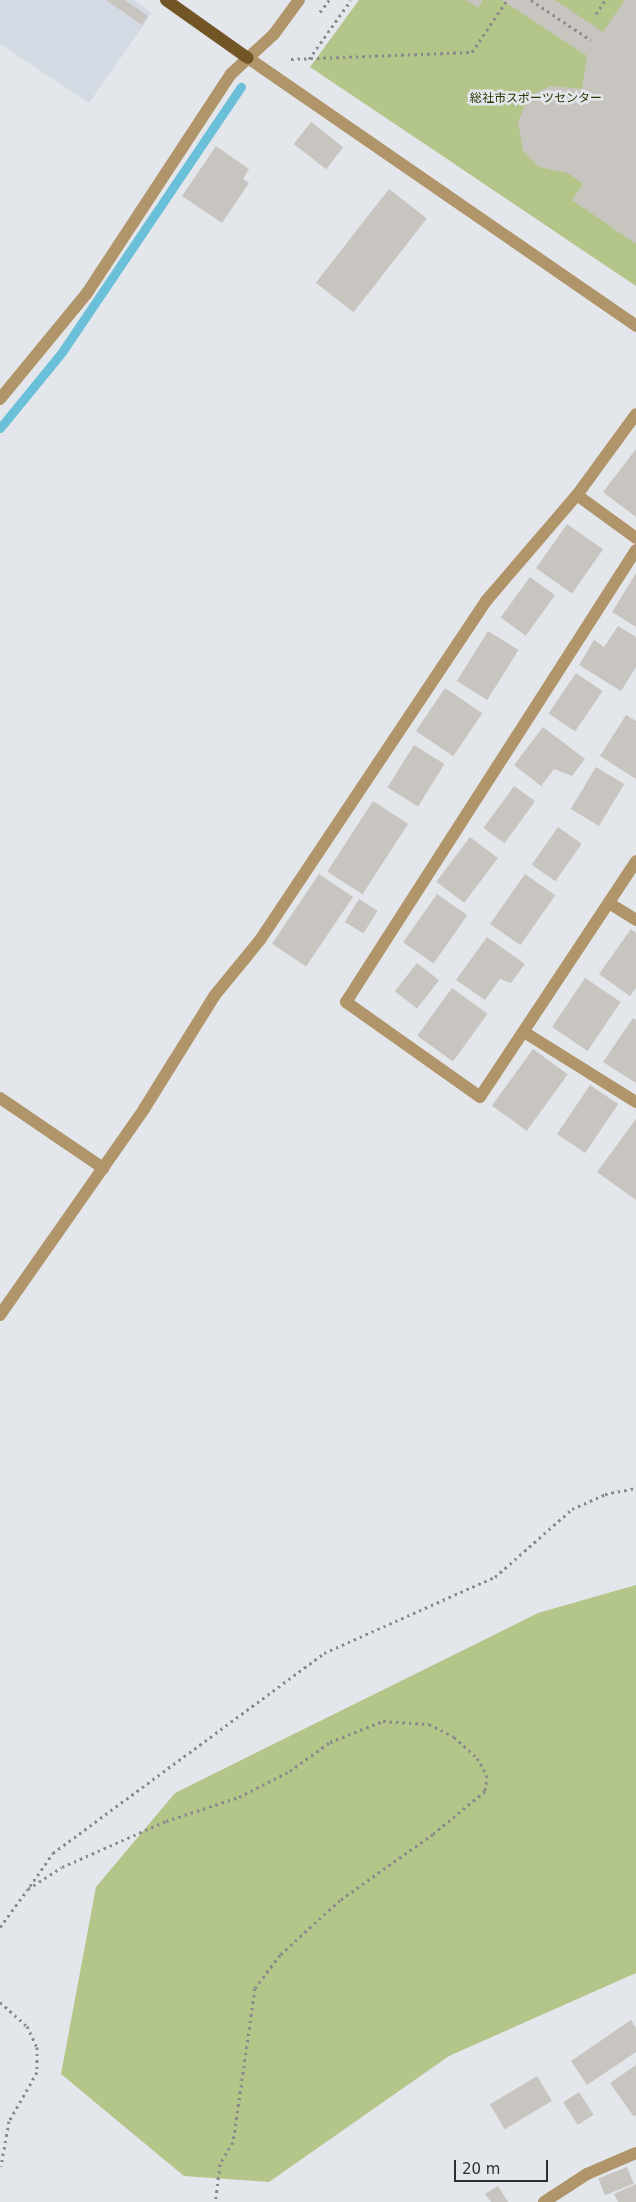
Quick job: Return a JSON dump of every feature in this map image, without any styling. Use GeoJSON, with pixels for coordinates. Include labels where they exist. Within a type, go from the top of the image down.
{"type":"FeatureCollection","features":[{"type":"Feature","properties":{"kind":"main road"},"geometry":{"type":"LineString","coordinates":[[166,0],[248,58]]}},
{"type":"Feature","properties":{"kind":"street"},"geometry":{"type":"LineString","coordinates":[[0,399],[87,293],[231,74],[274,34],[299,0]]}},
{"type":"Feature","properties":{"kind":"street"},"geometry":{"type":"LineString","coordinates":[[248,58],[636,326]]}},
{"type":"Feature","properties":{"kind":"street"},"geometry":{"type":"LineString","coordinates":[[0,1315],[103,1168],[215,995],[260,940],[486,601],[577,495],[636,414]]}},
{"type":"Feature","properties":{"kind":"street"},"geometry":{"type":"LineString","coordinates":[[577,495],[636,538]]}},
{"type":"Feature","properties":{"kind":"street"},"geometry":{"type":"LineString","coordinates":[[636,550],[346,1002],[480,1097],[636,861]]}},
{"type":"Feature","properties":{"kind":"street"},"geometry":{"type":"LineString","coordinates":[[609,903],[636,920]]}},
{"type":"Feature","properties":{"kind":"street"},"geometry":{"type":"LineString","coordinates":[[524,1032],[636,1102]]}},
{"type":"Feature","properties":{"kind":"street"},"geometry":{"type":"LineString","coordinates":[[0,1098],[103,1168]]}},
{"type":"Feature","properties":{"kind":"street"},"geometry":{"type":"LineString","coordinates":[[544,2202],[587,2174],[636,2153]]}},
{"type":"Feature","properties":{"kind":"path"},"geometry":{"type":"LineString","coordinates":[[308,59],[351,0]]}},
{"type":"Feature","properties":{"kind":"path"},"geometry":{"type":"LineString","coordinates":[[248,58],[308,59],[472,52],[507,0]]}},
{"type":"Feature","properties":{"kind":"path"},"geometry":{"type":"LineString","coordinates":[[531,0],[591,40]]}},
{"type":"Feature","properties":{"kind":"path"},"geometry":{"type":"LineString","coordinates":[[596,14],[606,0]]}},
{"type":"Feature","properties":{"kind":"path"},"geometry":{"type":"LineString","coordinates":[[0,1927],[52,1853],[324,1653],[494,1577],[572,1509],[605,1494],[636,1488]]}},
{"type":"Feature","properties":{"kind":"path"},"geometry":{"type":"LineString","coordinates":[[28,1888],[62,1866],[149,1829],[238,1797],[290,1771],[330,1742],[383,1721],[429,1724],[454,1737],[477,1758],[487,1775],[485,1792],[433,1834],[340,1900],[280,1955],[255,1988],[233,2142],[220,2164],[215,2202]]}},
{"type":"Feature","properties":{"kind":"path"},"geometry":{"type":"LineString","coordinates":[[0,2002],[27,2026],[37,2047],[37,2072],[9,2121],[0,2166]]}},
{"type":"Feature","properties":{"kind":"shaded area"},"geometry":{"type":"Polygon","coordinates":[[[0,0],[134,0],[152,13],[89,103],[0,44],[0,0]]]}},
{"type":"Feature","properties":{"kind":"green space","name":"総社市スポーツセンター"},"geometry":{"type":"Polygon","coordinates":[[[359,0],[636,0],[636,286],[310,67],[359,0]]]}},
{"type":"Feature","properties":{"kind":"green space"},"geometry":{"type":"Polygon","coordinates":[[[636,1585],[636,1973],[449,2056],[269,2182],[184,2176],[61,2074],[96,1887],[175,1793],[538,1613],[636,1585]]]}},
{"type":"Feature","properties":{"kind":"building"},"geometry":{"type":"Polygon","coordinates":[[[106,0],[125,0],[148,16],[142,25],[106,0]]]}},
{"type":"Feature","properties":{"kind":"building"},"geometry":{"type":"Polygon","coordinates":[[[466,0],[483,0],[478,8],[466,0]]]}},
{"type":"Feature","properties":{"kind":"building"},"geometry":{"type":"Polygon","coordinates":[[[502,0],[555,0],[603,32],[625,0],[636,0],[636,244],[572,200],[583,184],[568,173],[539,167],[523,151],[518,122],[524,107],[536,93],[551,86],[582,89],[587,56],[502,0]]]}},
{"type":"Feature","properties":{"kind":"building"},"geometry":{"type":"Polygon","coordinates":[[[311,122],[343,147],[326,169],[294,144],[311,122]]]}},
{"type":"Feature","properties":{"kind":"building"},"geometry":{"type":"Polygon","coordinates":[[[216,146],[249,169],[243,179],[249,183],[222,223],[182,196],[216,146]]]}},
{"type":"Feature","properties":{"kind":"building"},"geometry":{"type":"Polygon","coordinates":[[[389,189],[427,219],[354,312],[316,283],[389,189]]]}},
{"type":"Feature","properties":{"kind":"building"},"geometry":{"type":"Polygon","coordinates":[[[636,449],[636,517],[603,492],[636,449]]]}},
{"type":"Feature","properties":{"kind":"building"},"geometry":{"type":"Polygon","coordinates":[[[567,524],[603,549],[572,593],[536,568],[567,524]]]}},
{"type":"Feature","properties":{"kind":"building"},"geometry":{"type":"Polygon","coordinates":[[[636,573],[636,627],[612,612],[636,573]]]}},
{"type":"Feature","properties":{"kind":"building"},"geometry":{"type":"Polygon","coordinates":[[[530,577],[555,595],[526,636],[501,617],[530,577]]]}},
{"type":"Feature","properties":{"kind":"building"},"geometry":{"type":"Polygon","coordinates":[[[618,626],[636,637],[636,667],[621,691],[579,665],[594,640],[604,647],[618,626]]]}},
{"type":"Feature","properties":{"kind":"building"},"geometry":{"type":"Polygon","coordinates":[[[488,631],[519,650],[487,700],[457,681],[488,631]]]}},
{"type":"Feature","properties":{"kind":"building"},"geometry":{"type":"Polygon","coordinates":[[[576,673],[603,691],[575,732],[549,714],[576,673]]]}},
{"type":"Feature","properties":{"kind":"building"},"geometry":{"type":"Polygon","coordinates":[[[445,688],[482,713],[453,756],[416,731],[445,688]]]}},
{"type":"Feature","properties":{"kind":"building"},"geometry":{"type":"Polygon","coordinates":[[[626,715],[636,721],[636,779],[600,756],[626,715]]]}},
{"type":"Feature","properties":{"kind":"building"},"geometry":{"type":"Polygon","coordinates":[[[543,727],[585,759],[572,776],[554,769],[541,786],[514,765],[543,727]]]}},
{"type":"Feature","properties":{"kind":"building"},"geometry":{"type":"Polygon","coordinates":[[[414,745],[445,764],[418,806],[388,787],[414,745]]]}},
{"type":"Feature","properties":{"kind":"building"},"geometry":{"type":"Polygon","coordinates":[[[596,767],[624,784],[599,826],[571,809],[596,767]]]}},
{"type":"Feature","properties":{"kind":"building"},"geometry":{"type":"Polygon","coordinates":[[[514,786],[535,801],[504,843],[483,828],[514,786]]]}},
{"type":"Feature","properties":{"kind":"building"},"geometry":{"type":"Polygon","coordinates":[[[373,801],[408,824],[362,894],[327,871],[373,801]]]}},
{"type":"Feature","properties":{"kind":"building"},"geometry":{"type":"Polygon","coordinates":[[[558,827],[582,844],[555,881],[532,865],[558,827]]]}},
{"type":"Feature","properties":{"kind":"building"},"geometry":{"type":"Polygon","coordinates":[[[470,837],[498,858],[464,903],[436,882],[470,837]]]}},
{"type":"Feature","properties":{"kind":"building"},"geometry":{"type":"Polygon","coordinates":[[[319,874],[353,897],[306,967],[272,944],[319,874]]]}},
{"type":"Feature","properties":{"kind":"building"},"geometry":{"type":"Polygon","coordinates":[[[525,874],[555,895],[520,945],[490,924],[525,874]]]}},
{"type":"Feature","properties":{"kind":"building"},"geometry":{"type":"Polygon","coordinates":[[[437,894],[467,915],[433,964],[403,942],[437,894]]]}},
{"type":"Feature","properties":{"kind":"building"},"geometry":{"type":"Polygon","coordinates":[[[359,899],[378,911],[363,934],[345,922],[359,899]]]}},
{"type":"Feature","properties":{"kind":"building"},"geometry":{"type":"Polygon","coordinates":[[[631,929],[636,933],[636,988],[630,996],[599,974],[631,929]]]}},
{"type":"Feature","properties":{"kind":"building"},"geometry":{"type":"Polygon","coordinates":[[[487,937],[525,964],[511,983],[500,979],[485,1000],[456,980],[487,937]]]}},
{"type":"Feature","properties":{"kind":"building"},"geometry":{"type":"Polygon","coordinates":[[[417,963],[439,980],[417,1009],[395,991],[417,963]]]}},
{"type":"Feature","properties":{"kind":"building"},"geometry":{"type":"Polygon","coordinates":[[[585,978],[621,1002],[588,1051],[552,1027],[585,978]]]}},
{"type":"Feature","properties":{"kind":"building"},"geometry":{"type":"Polygon","coordinates":[[[452,988],[488,1014],[453,1062],[417,1036],[452,988]]]}},
{"type":"Feature","properties":{"kind":"building"},"geometry":{"type":"Polygon","coordinates":[[[633,1018],[636,1020],[636,1083],[603,1062],[633,1018]]]}},
{"type":"Feature","properties":{"kind":"building"},"geometry":{"type":"Polygon","coordinates":[[[533,1049],[568,1074],[527,1131],[492,1106],[533,1049]]]}},
{"type":"Feature","properties":{"kind":"building"},"geometry":{"type":"Polygon","coordinates":[[[590,1085],[618,1104],[585,1153],[557,1134],[590,1085]]]}},
{"type":"Feature","properties":{"kind":"building"},"geometry":{"type":"Polygon","coordinates":[[[636,1119],[636,1200],[597,1172],[636,1119]]]}},
{"type":"Feature","properties":{"kind":"building"},"geometry":{"type":"Polygon","coordinates":[[[631,2020],[636,2028],[636,2052],[587,2085],[571,2061],[631,2020]]]}},
{"type":"Feature","properties":{"kind":"building"},"geometry":{"type":"Polygon","coordinates":[[[636,2065],[636,2115],[634,2117],[610,2083],[636,2065]]]}},
{"type":"Feature","properties":{"kind":"building"},"geometry":{"type":"Polygon","coordinates":[[[537,2076],[552,2101],[505,2129],[490,2104],[537,2076]]]}},
{"type":"Feature","properties":{"kind":"building"},"geometry":{"type":"Polygon","coordinates":[[[579,2092],[594,2115],[578,2125],[563,2102],[579,2092]]]}},
{"type":"Feature","properties":{"kind":"building"},"geometry":{"type":"Polygon","coordinates":[[[627,2167],[634,2184],[605,2195],[598,2179],[627,2167]]]}},
{"type":"Feature","properties":{"kind":"building"},"geometry":{"type":"Polygon","coordinates":[[[636,2184],[636,2202],[618,2202],[614,2194],[636,2184]]]}},
{"type":"Feature","properties":{"kind":"building"},"geometry":{"type":"Polygon","coordinates":[[[498,2186],[508,2202],[491,2202],[485,2194],[498,2186]]]}},
{"type":"Feature","properties":{"kind":"waterway"},"geometry":{"type":"LineString","coordinates":[[0,428],[62,352],[241,87]]}}]}
